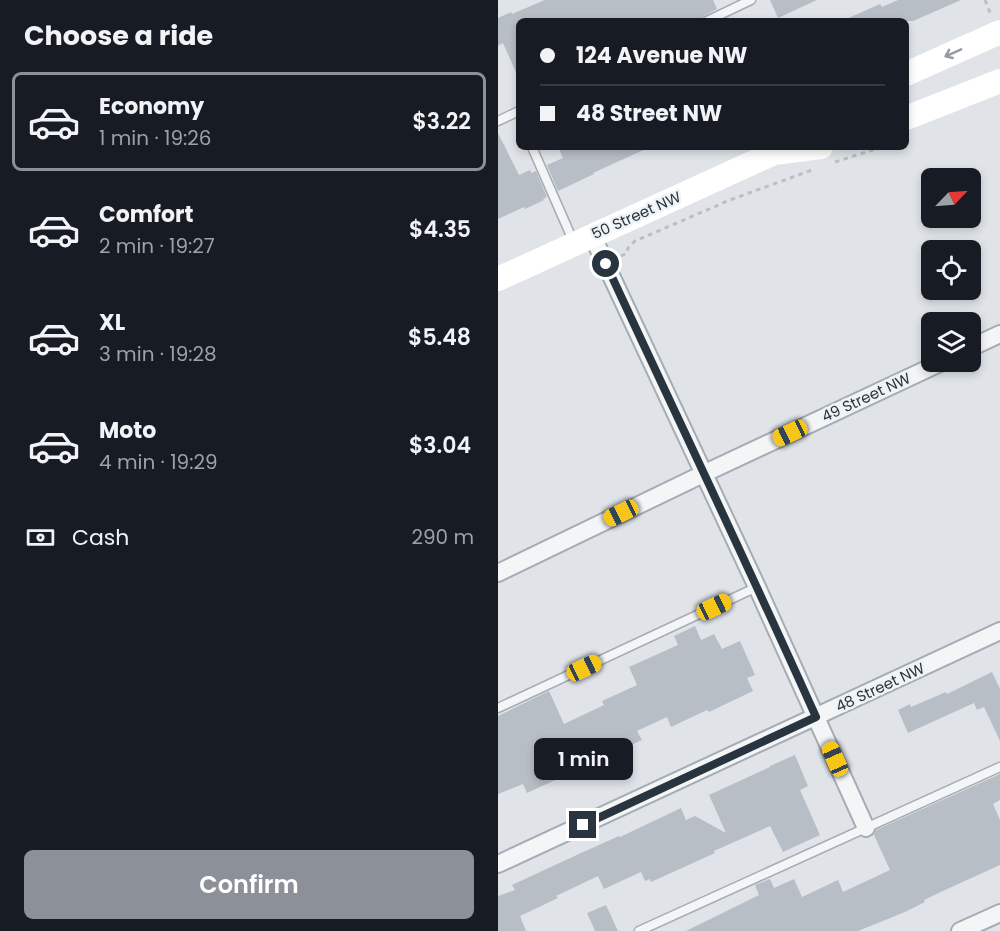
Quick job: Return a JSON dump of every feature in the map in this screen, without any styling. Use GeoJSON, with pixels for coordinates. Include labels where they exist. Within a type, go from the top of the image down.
{"type":"FeatureCollection","features":[{"type":"Feature","properties":{"kind":"main road"},"geometry":{"type":"LineString","coordinates":[[909,72],[996,26]]}},
{"type":"Feature","properties":{"kind":"main road"},"geometry":{"type":"LineString","coordinates":[[909,117],[1000,81]]}},
{"type":"Feature","properties":{"kind":"main road","name":"50 Street NW"},"geometry":{"type":"LineString","coordinates":[[498,279],[777,150],[824,160]]}},
{"type":"Feature","properties":{"kind":"street"},"geometry":{"type":"LineString","coordinates":[[583,239],[606,264],[757,587],[866,828]]}},
{"type":"Feature","properties":{"kind":"street"},"geometry":{"type":"LineString","coordinates":[[981,343],[1000,334]]}},
{"type":"Feature","properties":{"kind":"street","name":"49 Street NW"},"geometry":{"type":"LineString","coordinates":[[498,573],[921,372]]}},
{"type":"Feature","properties":{"kind":"street","name":"48 Street NW"},"geometry":{"type":"LineString","coordinates":[[498,864],[1000,631]]}},
{"type":"Feature","properties":{"kind":"street"},"geometry":{"type":"LineString","coordinates":[[960,931],[1000,914]]}},
{"type":"Feature","properties":{"kind":"lane"},"geometry":{"type":"LineString","coordinates":[[713,18],[751,0]]}},
{"type":"Feature","properties":{"kind":"lane"},"geometry":{"type":"LineString","coordinates":[[498,121],[516,114]]}},
{"type":"Feature","properties":{"kind":"lane"},"geometry":{"type":"LineString","coordinates":[[534,150],[583,239]]}},
{"type":"Feature","properties":{"kind":"lane"},"geometry":{"type":"LineString","coordinates":[[498,708],[757,587]]}},
{"type":"Feature","properties":{"kind":"lane"},"geometry":{"type":"LineString","coordinates":[[639,931],[1000,767]]}},
{"type":"Feature","properties":{"kind":"path"},"geometry":{"type":"LineString","coordinates":[[985,0],[996,26]]}},
{"type":"Feature","properties":{"kind":"path"},"geometry":{"type":"LineString","coordinates":[[606,264],[627,254],[628,248],[635,241],[824,160],[869,150]]}},
{"type":"Feature","properties":{"kind":"building"},"geometry":{"type":"Polygon","coordinates":[[[545,0],[713,0],[717,9],[703,18],[516,18],[516,72],[503,43],[498,46],[498,18],[511,12],[512,14],[545,0]]]}},
{"type":"Feature","properties":{"kind":"building"},"geometry":{"type":"Polygon","coordinates":[[[770,0],[817,0],[778,18],[770,0]]]}},
{"type":"Feature","properties":{"kind":"building"},"geometry":{"type":"Polygon","coordinates":[[[898,0],[961,0],[913,21],[909,21],[909,18],[849,18],[880,4],[882,7],[898,0]]]}},
{"type":"Feature","properties":{"kind":"building"},"geometry":{"type":"Polygon","coordinates":[[[498,133],[519,175],[530,170],[531,173],[536,171],[547,197],[525,209],[524,207],[498,219],[498,133]]]}},
{"type":"Feature","properties":{"kind":"building"},"geometry":{"type":"Polygon","coordinates":[[[559,150],[643,150],[558,191],[547,165],[563,158],[559,150]]]}},
{"type":"Feature","properties":{"kind":"building"},"geometry":{"type":"Polygon","coordinates":[[[695,626],[701,640],[714,634],[722,649],[740,641],[755,675],[747,678],[753,691],[671,727],[667,717],[637,731],[642,740],[527,793],[523,784],[498,794],[498,716],[549,691],[564,724],[604,705],[602,701],[637,685],[629,667],[678,645],[674,636],[695,626]]]}},
{"type":"Feature","properties":{"kind":"building"},"geometry":{"type":"Polygon","coordinates":[[[992,672],[1000,689],[1000,741],[984,707],[977,710],[974,703],[908,733],[898,710],[946,692],[947,694],[992,672]]]}},
{"type":"Feature","properties":{"kind":"building"},"geometry":{"type":"Polygon","coordinates":[[[795,755],[808,786],[800,790],[820,835],[783,852],[770,826],[651,882],[650,879],[645,881],[641,872],[604,889],[598,876],[520,916],[526,931],[498,931],[498,896],[515,890],[512,885],[681,808],[686,820],[695,816],[726,833],[709,795],[795,755]]]}},
{"type":"Feature","properties":{"kind":"building"},"geometry":{"type":"Polygon","coordinates":[[[1000,774],[1000,800],[993,804],[1000,820],[1000,865],[924,900],[925,902],[905,912],[858,931],[686,931],[759,895],[755,885],[770,879],[774,888],[794,879],[802,897],[838,880],[843,892],[890,870],[874,835],[876,830],[1000,774]]]}},
{"type":"Feature","properties":{"kind":"building"},"geometry":{"type":"Polygon","coordinates":[[[606,905],[618,931],[595,931],[587,913],[606,905]]]}},
{"type":"Feature","properties":{"kind":"route"},"geometry":{"type":"LineString","coordinates":[[583,825],[816,717],[606,264]]}}]}
